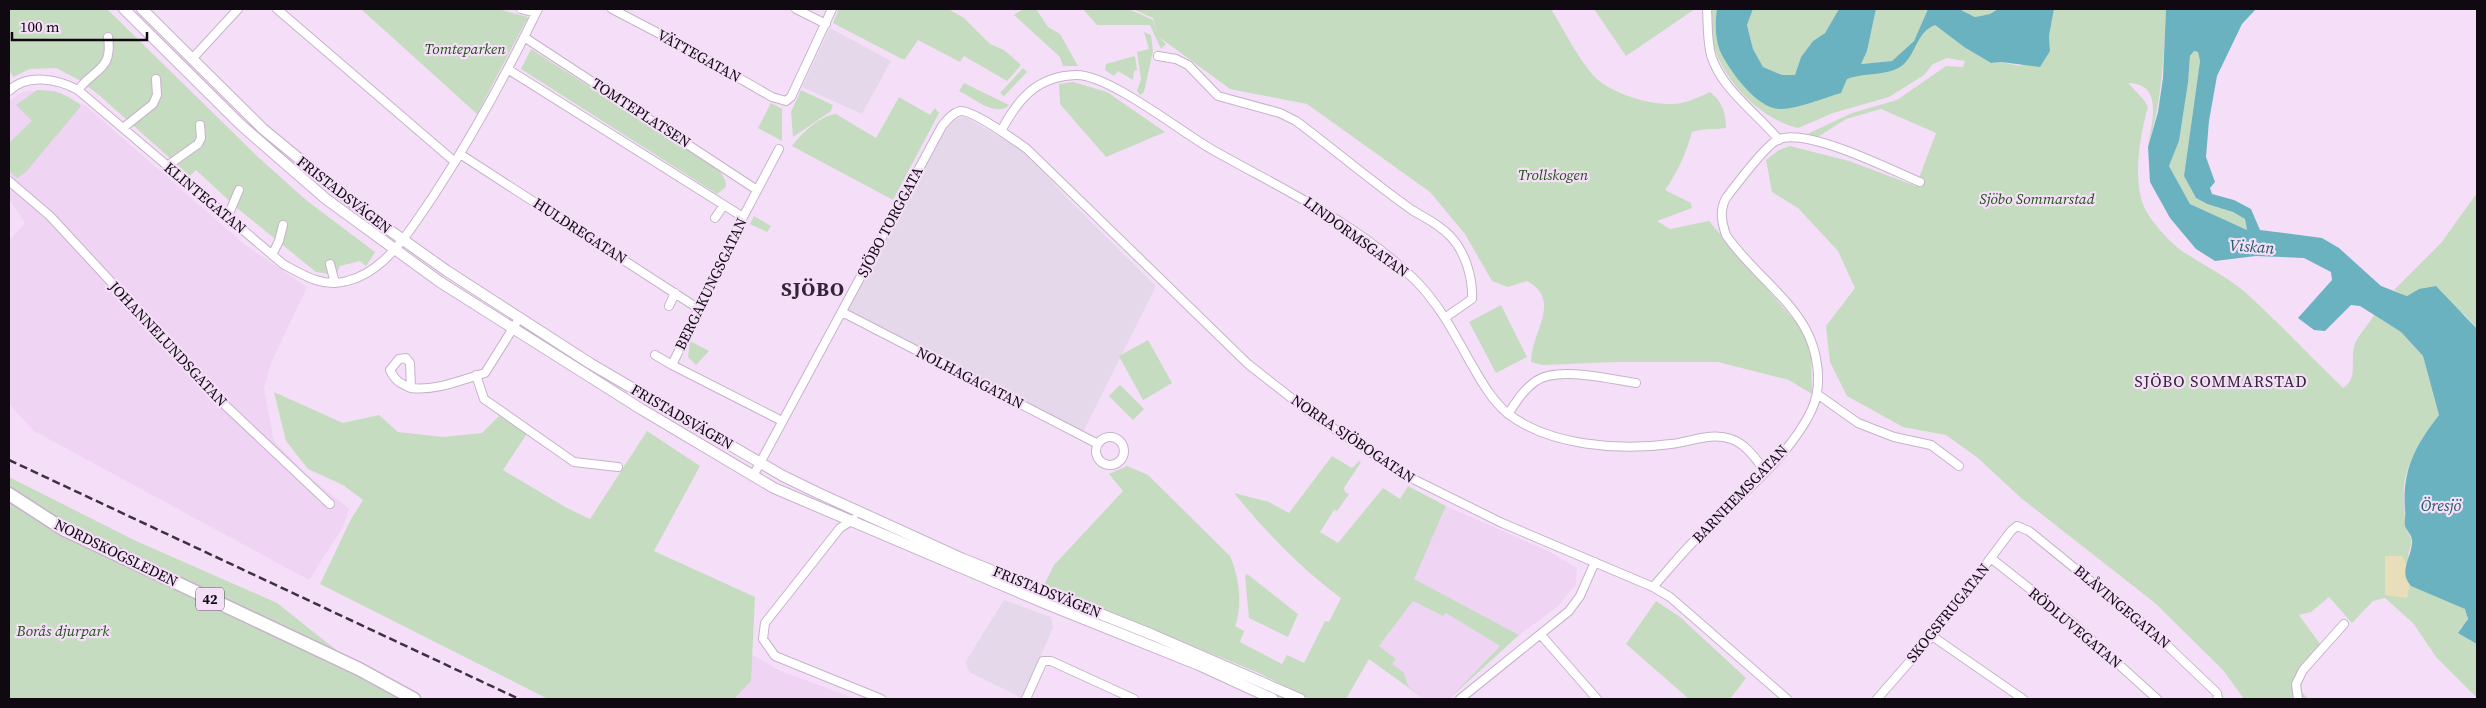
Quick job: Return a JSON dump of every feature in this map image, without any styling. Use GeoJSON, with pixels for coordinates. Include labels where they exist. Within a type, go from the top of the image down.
{"type":"FeatureCollection","features":[{"type":"Feature","properties":{"kind":"main road","name":"NORDSKOGSLEDEN"},"geometry":{"type":"LineString","coordinates":[[9,494],[63,529],[350,665],[414,699]]}},
{"type":"Feature","properties":{"kind":"street","name":"FRISTADSVÄGEN"},"geometry":{"type":"LineString","coordinates":[[124,9],[240,125],[285,165],[362,226],[440,282],[753,476],[774,488],[850,521],[1049,605],[1199,665],[1273,699]]}},
{"type":"Feature","properties":{"kind":"street","name":"FRISTADSVÄGEN"},"geometry":{"type":"LineString","coordinates":[[142,9],[269,134],[364,212],[401,239],[591,364],[783,476],[862,514],[963,559],[1254,678],[1300,699]]}},
{"type":"Feature","properties":{"kind":"street"},"geometry":{"type":"LineString","coordinates":[[192,59],[238,9]]}},
{"type":"Feature","properties":{"kind":"street"},"geometry":{"type":"LineString","coordinates":[[276,9],[456,162]]}},
{"type":"Feature","properties":{"kind":"street"},"geometry":{"type":"LineString","coordinates":[[521,9],[537,11]]}},
{"type":"Feature","properties":{"kind":"street","name":"VÄTTEGATAN"},"geometry":{"type":"LineString","coordinates":[[612,9],[772,96],[786,101],[791,97],[826,24]]}},
{"type":"Feature","properties":{"kind":"street"},"geometry":{"type":"LineString","coordinates":[[796,9],[826,24],[832,9]]}},
{"type":"Feature","properties":{"kind":"street"},"geometry":{"type":"LineString","coordinates":[[1708,9],[1707,32],[1712,57],[1726,82],[1778,140],[1791,138],[1843,149],[1920,182]]}},
{"type":"Feature","properties":{"kind":"street","name":"KLINTEGATAN"},"geometry":{"type":"LineString","coordinates":[[9,91],[23,83],[46,80],[58,81],[78,90],[283,264],[314,280],[335,283],[356,278],[370,271],[383,261],[401,239],[456,162],[509,70],[537,11]]}},
{"type":"Feature","properties":{"kind":"street"},"geometry":{"type":"LineString","coordinates":[[78,90],[107,63],[110,54],[108,37]]}},
{"type":"Feature","properties":{"kind":"street","name":"TOMTEPLATSEN"},"geometry":{"type":"LineString","coordinates":[[524,37],[757,190]]}},
{"type":"Feature","properties":{"kind":"street"},"geometry":{"type":"LineString","coordinates":[[1158,56],[1176,59],[1188,65],[1218,96],[1280,113],[1296,121],[1451,237],[1463,256],[1473,286],[1472,299],[1446,318]]}},
{"type":"Feature","properties":{"kind":"street"},"geometry":{"type":"LineString","coordinates":[[509,70],[743,217]]}},
{"type":"Feature","properties":{"kind":"street","name":"LINDORMSGATAN"},"geometry":{"type":"LineString","coordinates":[[1001,131],[1026,94],[1050,78],[1078,75],[1103,81],[1211,148],[1296,194],[1356,233],[1414,278],[1446,318],[1488,394],[1508,414],[1540,431],[1580,443],[1644,447],[1712,437],[1728,438],[1747,449],[1765,471]]}},
{"type":"Feature","properties":{"kind":"street"},"geometry":{"type":"LineString","coordinates":[[123,128],[154,104],[157,95],[156,79]]}},
{"type":"Feature","properties":{"kind":"street","name":"NORRA SJÖBOGATAN"},"geometry":{"type":"LineString","coordinates":[[965,112],[1001,131],[1027,149],[1248,364],[1313,415],[1411,478],[1502,522],[1653,587],[1685,609],[1787,699]]}},
{"type":"Feature","properties":{"kind":"street","name":"SJÖBO TORGGATA"},"geometry":{"type":"LineString","coordinates":[[753,476],[942,126],[954,113],[965,112]]}},
{"type":"Feature","properties":{"kind":"street"},"geometry":{"type":"LineString","coordinates":[[167,166],[198,144],[201,138],[200,125]]}},
{"type":"Feature","properties":{"kind":"street","name":"BARNHEMSGATAN"},"geometry":{"type":"LineString","coordinates":[[1653,587],[1701,534],[1789,445],[1812,410],[1817,394],[1815,354],[1804,327],[1734,247],[1726,236],[1722,221],[1723,204],[1726,198],[1746,173],[1778,140]]}},
{"type":"Feature","properties":{"kind":"street","name":"BERGAKUNGSGATAN"},"geometry":{"type":"LineString","coordinates":[[779,149],[743,217],[672,364],[782,421]]}},
{"type":"Feature","properties":{"kind":"street","name":"HULDREGATAN"},"geometry":{"type":"LineString","coordinates":[[460,154],[699,309]]}},
{"type":"Feature","properties":{"kind":"street","name":"JOHANNELUNDSGATAN"},"geometry":{"type":"LineString","coordinates":[[9,181],[50,216],[226,406],[330,504]]}},
{"type":"Feature","properties":{"kind":"street"},"geometry":{"type":"LineString","coordinates":[[227,218],[239,190]]}},
{"type":"Feature","properties":{"kind":"street"},"geometry":{"type":"LineString","coordinates":[[715,218],[724,204]]}},
{"type":"Feature","properties":{"kind":"street"},"geometry":{"type":"LineString","coordinates":[[272,255],[279,241],[283,225]]}},
{"type":"Feature","properties":{"kind":"street"},"geometry":{"type":"LineString","coordinates":[[330,264],[335,283]]}},
{"type":"Feature","properties":{"kind":"street"},"geometry":{"type":"LineString","coordinates":[[667,288],[673,280]]}},
{"type":"Feature","properties":{"kind":"street"},"geometry":{"type":"LineString","coordinates":[[668,306],[675,294]]}},
{"type":"Feature","properties":{"kind":"street","name":"NOLHAGAGATAN"},"geometry":{"type":"LineString","coordinates":[[842,312],[1098,444]]}},
{"type":"Feature","properties":{"kind":"street"},"geometry":{"type":"LineString","coordinates":[[412,388],[424,389],[435,387],[485,372],[520,317]]}},
{"type":"Feature","properties":{"kind":"street"},"geometry":{"type":"LineString","coordinates":[[655,356],[672,364]]}},
{"type":"Feature","properties":{"kind":"street"},"geometry":{"type":"LineString","coordinates":[[1508,414],[1529,386],[1547,375],[1561,374],[1636,383]]}},
{"type":"Feature","properties":{"kind":"street"},"geometry":{"type":"LineString","coordinates":[[476,375],[484,399],[553,445],[574,462],[618,467]]}},
{"type":"Feature","properties":{"kind":"street"},"geometry":{"type":"LineString","coordinates":[[1817,394],[1858,423],[1894,437],[1931,444],[1959,466]]}},
{"type":"Feature","properties":{"kind":"street"},"geometry":{"type":"LineString","coordinates":[[862,514],[840,528],[765,623],[763,639],[775,656],[881,699]]}},
{"type":"Feature","properties":{"kind":"street","name":"SKOGSFRUGATAN"},"geometry":{"type":"LineString","coordinates":[[1877,699],[1932,636],[1992,559],[2011,530],[2017,526]]}},
{"type":"Feature","properties":{"kind":"street","name":"BLÅVINGEGATAN"},"geometry":{"type":"LineString","coordinates":[[2017,526],[2030,531],[2152,631],[2217,693],[2218,699]]}},
{"type":"Feature","properties":{"kind":"street","name":"RÖDLUVEGATAN"},"geometry":{"type":"LineString","coordinates":[[1992,559],[2072,622],[2157,699]]}},
{"type":"Feature","properties":{"kind":"street"},"geometry":{"type":"LineString","coordinates":[[1460,699],[1541,635],[1575,604],[1595,562]]}},
{"type":"Feature","properties":{"kind":"street"},"geometry":{"type":"LineString","coordinates":[[2298,699],[2296,684],[2303,670],[2344,624]]}},
{"type":"Feature","properties":{"kind":"street"},"geometry":{"type":"LineString","coordinates":[[1541,635],[1598,699]]}},
{"type":"Feature","properties":{"kind":"street"},"geometry":{"type":"LineString","coordinates":[[1932,636],[2012,696],[2023,699]]}},
{"type":"Feature","properties":{"kind":"street"},"geometry":{"type":"LineString","coordinates":[[1026,699],[1043,661],[1051,661],[1134,699]]}},
{"type":"Feature","properties":{"kind":"shaded area"},"geometry":{"type":"Polygon","coordinates":[[[830,28],[891,61],[862,114],[802,87],[830,28]]]}},
{"type":"Feature","properties":{"kind":"shaded area"},"geometry":{"type":"Polygon","coordinates":[[[24,91],[56,91],[87,107],[244,244],[307,287],[271,363],[264,388],[274,441],[306,474],[349,509],[343,527],[309,580],[34,431],[9,404],[9,241],[25,223],[9,199],[9,101],[24,91]]]}},
{"type":"Feature","properties":{"kind":"shaded area"},"geometry":{"type":"Polygon","coordinates":[[[964,116],[1025,152],[1067,198],[1156,286],[1082,434],[845,312],[949,122],[964,116]]]}},
{"type":"Feature","properties":{"kind":"shaded area"},"geometry":{"type":"Polygon","coordinates":[[[1446,506],[1548,551],[1577,568],[1576,584],[1557,607],[1519,635],[1413,579],[1446,506]]]}},
{"type":"Feature","properties":{"kind":"shaded area"},"geometry":{"type":"Polygon","coordinates":[[[1004,600],[1051,617],[1053,628],[1022,698],[971,673],[967,669],[966,661],[1004,600]]]}},
{"type":"Feature","properties":{"kind":"shaded area"},"geometry":{"type":"Polygon","coordinates":[[[1413,601],[1443,616],[1445,612],[1500,646],[1449,699],[1424,699],[1409,687],[1392,664],[1396,659],[1379,646],[1413,601]]]}},
{"type":"Feature","properties":{"kind":"shaded area"},"geometry":{"type":"Polygon","coordinates":[[[752,655],[781,671],[856,699],[734,699],[750,681],[752,655]]]}},
{"type":"Feature","properties":{"kind":"green space"},"geometry":{"type":"Polygon","coordinates":[[[9,9],[107,9],[258,157],[306,200],[375,252],[366,266],[360,261],[340,266],[336,275],[316,272],[237,208],[196,170],[190,176],[99,95],[79,80],[56,68],[30,69],[13,77],[9,69],[9,9]]]}},
{"type":"Feature","properties":{"kind":"green space","name":"Tomteparken"},"geometry":{"type":"Polygon","coordinates":[[[361,9],[498,9],[528,17],[477,114],[361,9]]]}},
{"type":"Feature","properties":{"kind":"green space"},"geometry":{"type":"Polygon","coordinates":[[[839,9],[953,9],[950,10],[964,18],[990,44],[1004,50],[1021,65],[1007,81],[964,56],[960,62],[918,40],[905,59],[902,59],[833,23],[839,9]]]}},
{"type":"Feature","properties":{"kind":"green space"},"geometry":{"type":"Polygon","coordinates":[[[1023,9],[1036,9],[1048,27],[1060,34],[1078,66],[1063,66],[1060,57],[1014,15],[1023,9]]]}},
{"type":"Feature","properties":{"kind":"green space","name":"Trollskogen"},"geometry":{"type":"Polygon","coordinates":[[[1083,9],[1129,9],[1153,20],[1158,35],[1153,18],[1133,9],[1551,9],[1586,67],[1610,88],[1634,98],[1671,104],[1688,101],[1710,92],[1718,99],[1722,108],[1726,128],[1692,132],[1681,162],[1665,190],[1691,203],[1692,208],[1657,221],[1670,229],[1709,221],[1806,334],[1811,354],[1812,394],[1789,380],[1718,362],[1617,362],[1542,365],[1531,362],[1532,351],[1544,308],[1543,298],[1538,289],[1527,281],[1508,287],[1492,281],[1465,234],[1430,192],[1307,104],[1230,89],[1159,37],[1166,44],[1161,49],[1150,25],[1097,25],[1083,9]]]}},
{"type":"Feature","properties":{"kind":"green space"},"geometry":{"type":"Polygon","coordinates":[[[1594,9],[1695,9],[1626,56],[1594,9]]]}},
{"type":"Feature","properties":{"kind":"green space","name":"Sjöbo Sommarstad"},"geometry":{"type":"Polygon","coordinates":[[[1712,9],[1717,9],[1716,27],[1763,104],[1860,74],[1879,73],[1903,64],[1925,29],[1935,25],[1964,47],[1991,63],[2001,62],[2020,66],[2050,51],[2049,36],[2054,9],[2166,9],[2162,79],[2148,147],[2153,116],[2151,97],[2147,90],[2140,85],[2128,83],[2148,107],[2140,142],[2138,169],[2138,181],[2143,204],[2155,224],[2173,244],[2238,286],[2343,388],[2351,378],[2356,341],[2374,315],[2401,332],[2423,356],[2439,415],[2410,463],[2405,480],[2405,527],[2411,538],[2408,555],[2436,595],[2465,609],[2468,613],[2466,624],[2460,628],[2477,644],[2477,698],[2436,657],[2413,623],[2385,598],[2373,601],[2352,623],[2329,597],[2311,612],[2299,615],[2326,652],[2303,675],[2301,691],[2308,699],[2244,699],[2223,670],[2155,603],[2021,498],[1978,458],[1946,435],[1903,427],[1847,396],[1830,362],[1826,326],[1855,288],[1838,251],[1798,208],[1772,192],[1766,160],[1779,150],[1790,146],[1849,161],[1916,186],[1936,133],[1881,109],[1846,119],[1816,138],[1803,136],[1852,113],[1897,100],[1946,66],[1963,67],[1965,61],[1947,58],[1933,64],[1924,75],[1889,97],[1833,113],[1798,128],[1781,122],[1764,112],[1748,99],[1734,83],[1722,66],[1714,47],[1711,28],[1712,9]]]}},
{"type":"Feature","properties":{"kind":"green space"},"geometry":{"type":"Polygon","coordinates":[[[1753,9],[1839,9],[1825,33],[1813,41],[1801,57],[1795,75],[1782,75],[1763,67],[1753,49],[1747,25],[1753,9]]]}},
{"type":"Feature","properties":{"kind":"green space"},"geometry":{"type":"Polygon","coordinates":[[[1876,9],[1928,9],[1914,41],[1892,61],[1860,64],[1867,51],[1876,9]]]}},
{"type":"Feature","properties":{"kind":"green space"},"geometry":{"type":"Polygon","coordinates":[[[1959,9],[1998,9],[1990,14],[1975,17],[1959,9]]]}},
{"type":"Feature","properties":{"kind":"green space"},"geometry":{"type":"Polygon","coordinates":[[[1144,32],[1151,35],[1153,51],[1144,92],[1140,95],[1137,91],[1141,79],[1137,52],[1149,49],[1144,32]]]}},
{"type":"Feature","properties":{"kind":"green space"},"geometry":{"type":"Polygon","coordinates":[[[531,49],[720,171],[725,180],[726,187],[717,194],[521,69],[531,49]]]}},
{"type":"Feature","properties":{"kind":"green space"},"geometry":{"type":"Polygon","coordinates":[[[2194,51],[2198,52],[2200,61],[2184,176],[2196,198],[2207,204],[2233,212],[2245,219],[2247,230],[2190,204],[2169,166],[2179,141],[2190,56],[2194,51]]]}},
{"type":"Feature","properties":{"kind":"green space"},"geometry":{"type":"Polygon","coordinates":[[[1135,56],[1137,70],[1134,71],[1133,80],[1118,71],[1114,76],[1105,70],[1106,64],[1135,56]]]}},
{"type":"Feature","properties":{"kind":"green space"},"geometry":{"type":"Polygon","coordinates":[[[1023,68],[1027,72],[1004,96],[1000,93],[1023,68]]]}},
{"type":"Feature","properties":{"kind":"green space"},"geometry":{"type":"Polygon","coordinates":[[[1073,82],[1107,92],[1165,132],[1106,157],[1060,104],[1059,84],[1073,82]]]}},
{"type":"Feature","properties":{"kind":"green space"},"geometry":{"type":"Polygon","coordinates":[[[964,83],[1009,105],[998,109],[984,105],[959,91],[964,83]]]}},
{"type":"Feature","properties":{"kind":"green space"},"geometry":{"type":"Polygon","coordinates":[[[37,90],[61,94],[71,98],[81,106],[26,172],[17,178],[9,171],[9,143],[32,121],[16,105],[37,90]]]}},
{"type":"Feature","properties":{"kind":"green space"},"geometry":{"type":"Polygon","coordinates":[[[801,90],[833,105],[831,111],[793,137],[791,112],[801,90]]]}},
{"type":"Feature","properties":{"kind":"green space"},"geometry":{"type":"Polygon","coordinates":[[[899,97],[930,115],[935,108],[939,113],[893,200],[792,146],[817,122],[836,114],[876,138],[899,97]]]}},
{"type":"Feature","properties":{"kind":"green space"},"geometry":{"type":"Polygon","coordinates":[[[771,103],[782,109],[782,141],[758,128],[771,103]]]}},
{"type":"Feature","properties":{"kind":"green space"},"geometry":{"type":"Polygon","coordinates":[[[2477,193],[2477,329],[2465,315],[2419,289],[2407,296],[2394,290],[2441,243],[2477,193]]]}},
{"type":"Feature","properties":{"kind":"green space"},"geometry":{"type":"Polygon","coordinates":[[[754,216],[771,226],[767,232],[750,224],[754,216]]]}},
{"type":"Feature","properties":{"kind":"green space"},"geometry":{"type":"Polygon","coordinates":[[[1501,305],[1527,357],[1496,373],[1469,322],[1501,305]]]}},
{"type":"Feature","properties":{"kind":"green space"},"geometry":{"type":"Polygon","coordinates":[[[1148,340],[1172,383],[1143,400],[1119,356],[1148,340]]]}},
{"type":"Feature","properties":{"kind":"green space"},"geometry":{"type":"Polygon","coordinates":[[[690,341],[709,351],[696,365],[688,357],[690,341]]]}},
{"type":"Feature","properties":{"kind":"green space"},"geometry":{"type":"Polygon","coordinates":[[[1120,385],[1144,409],[1133,420],[1109,396],[1120,385]]]}},
{"type":"Feature","properties":{"kind":"green space"},"geometry":{"type":"Polygon","coordinates":[[[274,392],[343,423],[379,415],[398,432],[443,437],[482,433],[499,416],[528,432],[503,470],[567,508],[590,519],[647,431],[700,466],[654,551],[755,597],[751,681],[734,699],[548,699],[320,584],[351,519],[363,500],[343,485],[308,469],[286,441],[274,392]]]}},
{"type":"Feature","properties":{"kind":"green space"},"geometry":{"type":"Polygon","coordinates":[[[1332,456],[1352,468],[1359,461],[1361,462],[1344,488],[1345,492],[1349,494],[1337,511],[1334,510],[1320,532],[1338,543],[1383,488],[1400,499],[1408,486],[1446,506],[1414,579],[1519,635],[1449,699],[1500,646],[1446,613],[1443,616],[1413,601],[1379,646],[1396,659],[1392,664],[1403,672],[1409,687],[1424,699],[1369,659],[1346,699],[1310,699],[1259,673],[1044,585],[1054,565],[1123,491],[1109,474],[1127,466],[1148,475],[1230,556],[1236,573],[1239,591],[1239,609],[1235,626],[1244,631],[1240,642],[1282,664],[1287,655],[1304,663],[1325,621],[1329,622],[1341,598],[1284,549],[1234,493],[1269,502],[1289,513],[1332,456]]]}},
{"type":"Feature","properties":{"kind":"green space","name":"Borås djurpark"},"geometry":{"type":"Polygon","coordinates":[[[9,477],[134,540],[277,603],[398,699],[9,699],[9,477]]]}},
{"type":"Feature","properties":{"kind":"green space"},"geometry":{"type":"Polygon","coordinates":[[[1247,574],[1298,614],[1288,637],[1249,618],[1245,576],[1247,574]]]}},
{"type":"Feature","properties":{"kind":"green space"},"geometry":{"type":"Polygon","coordinates":[[[1656,601],[1680,617],[1746,678],[1730,699],[1689,699],[1626,644],[1656,601]]]}},
{"type":"Feature","properties":{"kind":"sand"},"geometry":{"type":"Polygon","coordinates":[[[2385,556],[2402,556],[2412,576],[2407,598],[2385,595],[2385,556]]]}},
{"type":"Feature","properties":{"kind":"water"},"geometry":{"type":"Polygon","coordinates":[[[1717,9],[1753,9],[1747,25],[1753,49],[1763,67],[1782,75],[1795,75],[1801,57],[1813,41],[1825,33],[1839,9],[1876,9],[1867,51],[1861,64],[1892,61],[1914,41],[1928,9],[1959,9],[1975,17],[1990,14],[1998,9],[2054,9],[2049,36],[2050,51],[2040,67],[2001,62],[1991,63],[1964,47],[1935,25],[1924,32],[1908,59],[1898,68],[1884,73],[1847,79],[1841,93],[1804,105],[1782,109],[1773,108],[1754,97],[1730,68],[1720,51],[1717,41],[1717,9]]]}},
{"type":"Feature","properties":{"kind":"water"},"geometry":{"type":"Polygon","coordinates":[[[2166,9],[2256,9],[2242,24],[2217,76],[2209,121],[2206,157],[2215,182],[2210,188],[2212,194],[2234,200],[2251,209],[2260,230],[2322,238],[2339,248],[2381,286],[2407,296],[2419,289],[2436,286],[2477,329],[2477,644],[2458,633],[2468,619],[2465,609],[2411,586],[2406,576],[2405,570],[2412,540],[2405,524],[2405,496],[2408,471],[2423,437],[2439,415],[2423,356],[2401,332],[2360,306],[2351,305],[2325,331],[2314,330],[2298,318],[2332,280],[2331,272],[2304,258],[2256,256],[2215,261],[2196,249],[2170,218],[2150,182],[2148,147],[2158,112],[2163,78],[2166,9]],[[2194,51],[2190,56],[2179,141],[2169,166],[2190,204],[2247,230],[2245,219],[2233,212],[2207,204],[2196,198],[2184,176],[2200,61],[2198,52],[2194,51]]]}},
{"type":"Feature","properties":{"kind":"railway"},"geometry":{"type":"LineString","coordinates":[[9,460],[519,699]]}},
{"type":"Feature","properties":{"kind":"district","name":"SJÖBO"},"geometry":{"type":"Point","coordinates":[813,289]}},
{"type":"Feature","properties":{"kind":"district","name":"SJÖBO SOMMARSTAD"},"geometry":{"type":"Point","coordinates":[2221,381]}},
{"type":"Feature","properties":{"kind":"water label","name":"Viskan"},"geometry":{"type":"Point","coordinates":[2252,246]}},
{"type":"Feature","properties":{"kind":"water label","name":"Öresjö"},"geometry":{"type":"Point","coordinates":[2441,505]}}]}
